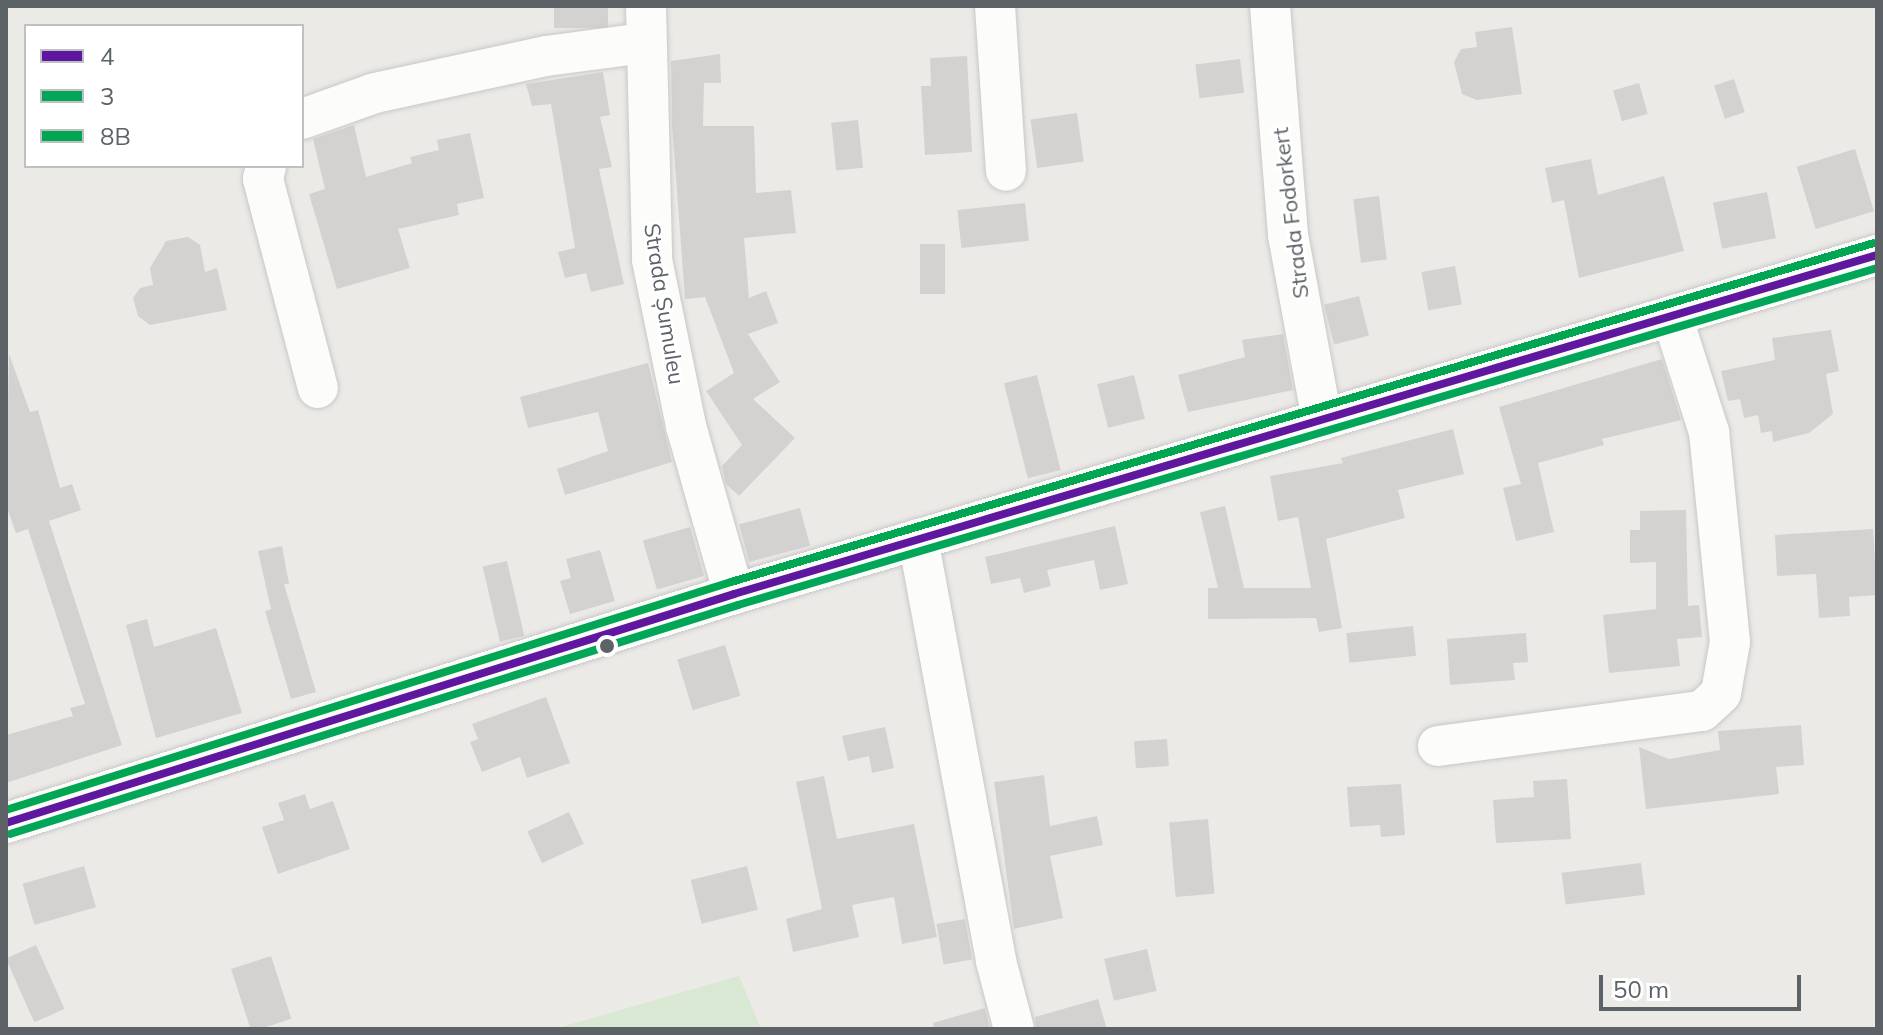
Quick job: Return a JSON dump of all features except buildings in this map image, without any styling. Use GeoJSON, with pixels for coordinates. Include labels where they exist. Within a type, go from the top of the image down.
{"type":"FeatureCollection","features":[{"type":"Feature","properties":{"kind":"street"},"geometry":{"type":"LineString","coordinates":[[995,6],[1006,171]]}},
{"type":"Feature","properties":{"kind":"street","name":"Strada Fodorkert"},"geometry":{"type":"LineString","coordinates":[[1270,6],[1288,235],[1322,420]]}},
{"type":"Feature","properties":{"kind":"street"},"geometry":{"type":"LineString","coordinates":[[304,118],[375,93],[546,56],[645,25]]}},
{"type":"Feature","properties":{"kind":"street","name":"Strada Șumuleu"},"geometry":{"type":"LineString","coordinates":[[645,25],[652,260],[686,426],[734,594]]}},
{"type":"Feature","properties":{"kind":"street"},"geometry":{"type":"LineString","coordinates":[[266,168],[263,179],[318,388]]}},
{"type":"Feature","properties":{"kind":"street"},"geometry":{"type":"LineString","coordinates":[[6,823],[734,594],[1877,255]]}},
{"type":"Feature","properties":{"kind":"street"},"geometry":{"type":"LineString","coordinates":[[1438,746],[1702,711],[1721,693],[1730,642],[1709,432],[1672,316]]}},
{"type":"Feature","properties":{"kind":"street"},"geometry":{"type":"LineString","coordinates":[[918,539],[996,961],[1014,1029]]}},
{"type":"Feature","properties":{"kind":"green space"},"geometry":{"type":"Polygon","coordinates":[[[739,976],[761,1029],[554,1029],[739,976]]]}},
{"type":"Feature","properties":{"kind":"transit line","name":"8B"},"geometry":{"type":"LineString","coordinates":[[6,810],[731,582],[1874,243]]}},
{"type":"Feature","properties":{"kind":"transit line","name":"4"},"geometry":{"type":"LineString","coordinates":[[6,823],[734,594],[1877,255]]}},
{"type":"Feature","properties":{"kind":"transit line","name":"3"},"geometry":{"type":"LineString","coordinates":[[10,834],[738,605],[1877,268]]}}]}
